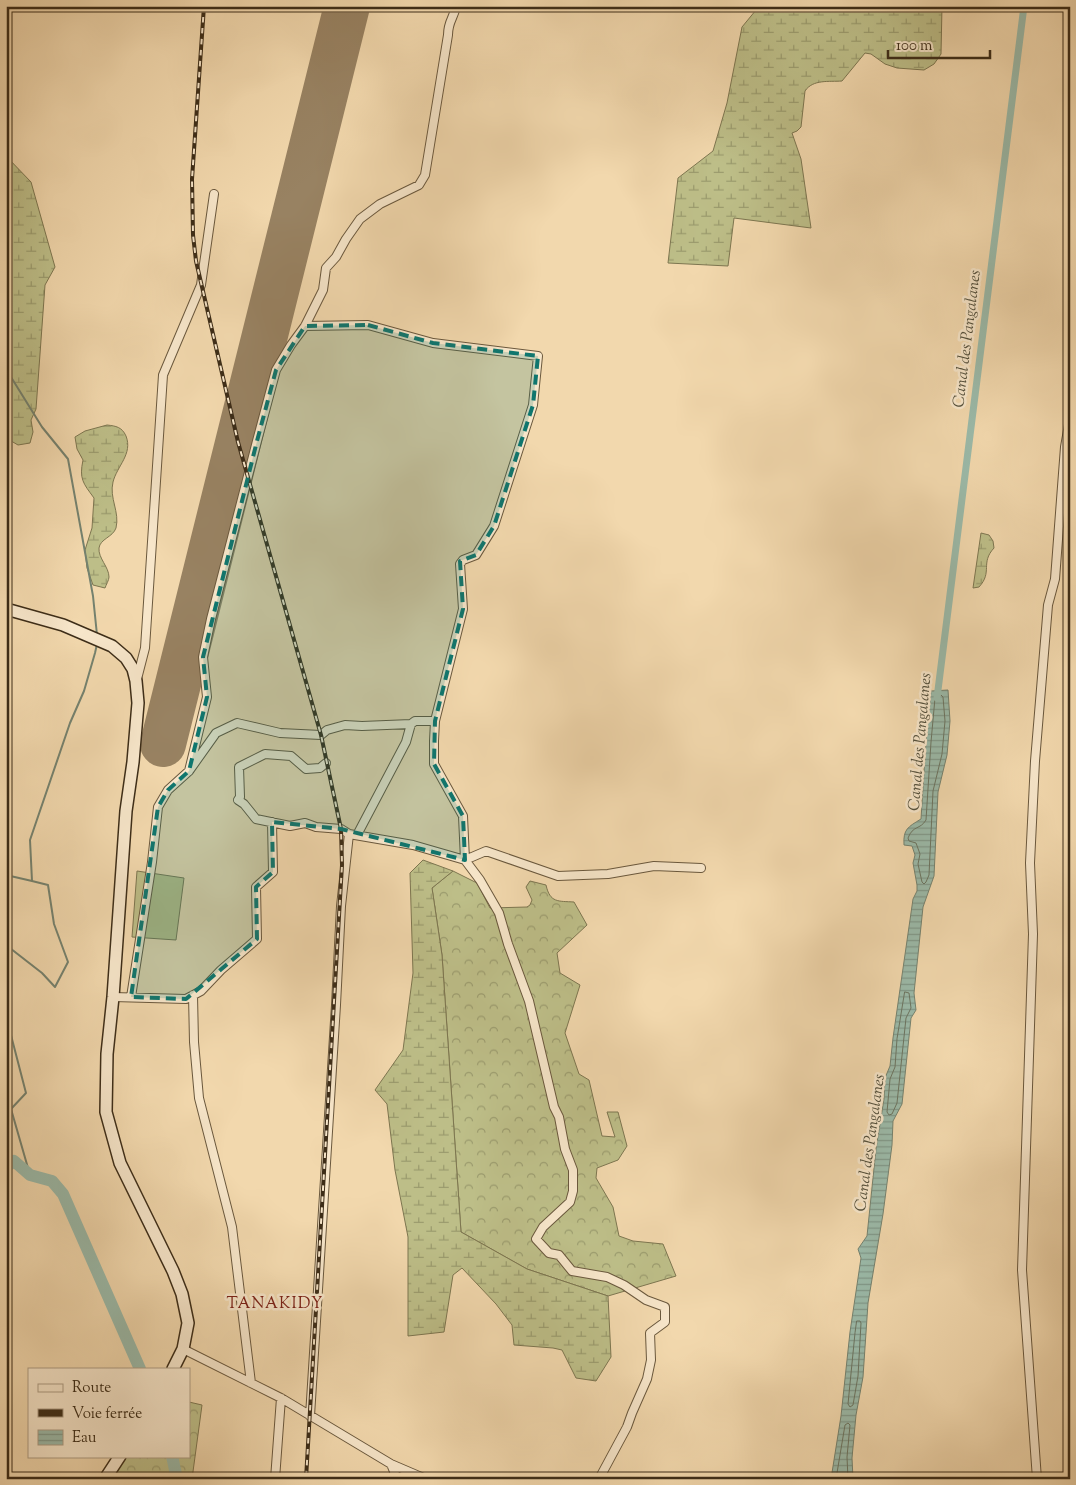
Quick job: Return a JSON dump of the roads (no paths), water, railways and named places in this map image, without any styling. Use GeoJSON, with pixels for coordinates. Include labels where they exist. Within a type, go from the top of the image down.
{"type":"FeatureCollection","features":[{"type":"Feature","properties":{"kind":"main road"},"geometry":{"type":"LineString","coordinates":[[6,609],[63,625],[112,646],[126,658],[133,669],[136,681],[138,703],[124,830],[113,997],[107,1054],[106,1112],[120,1163],[173,1271],[182,1294],[188,1323],[182,1349],[173,1368]]}},
{"type":"Feature","properties":{"kind":"main road"},"geometry":{"type":"LineString","coordinates":[[105,1479],[119,1458]]}},
{"type":"Feature","properties":{"kind":"street"},"geometry":{"type":"LineString","coordinates":[[189,771],[207,697],[203,657],[211,619],[276,370],[305,326],[323,290],[326,268],[336,257],[360,219],[380,204],[419,185],[425,175],[447,44],[448,25],[456,6]]}},
{"type":"Feature","properties":{"kind":"street"},"geometry":{"type":"LineString","coordinates":[[136,681],[145,648],[163,375],[201,285],[214,194]]}},
{"type":"Feature","properties":{"kind":"street"},"geometry":{"type":"LineString","coordinates":[[305,326],[368,325],[433,343],[538,356],[533,405],[494,526],[476,555],[463,560],[460,564],[463,609],[434,720],[434,764],[463,816],[465,860],[480,880],[499,913],[508,944],[530,1000],[554,1107],[559,1117],[565,1149],[573,1170],[573,1191],[570,1202],[543,1227],[536,1239],[549,1253],[559,1255],[572,1271],[607,1277],[624,1285],[646,1300],[665,1307],[665,1322],[650,1333],[651,1360],[647,1379],[627,1427],[599,1479]]}},
{"type":"Feature","properties":{"kind":"street"},"geometry":{"type":"LineString","coordinates":[[1037,1479],[1022,1270],[1032,934],[1030,863],[1035,761],[1048,605],[1055,579],[1065,447],[1070,419]]}},
{"type":"Feature","properties":{"kind":"street"},"geometry":{"type":"LineString","coordinates":[[131,997],[152,862],[158,807],[168,790],[189,771],[216,733],[237,723],[280,733],[321,735],[327,730],[345,725],[410,724],[415,721],[434,720]]}},
{"type":"Feature","properties":{"kind":"street"},"geometry":{"type":"LineString","coordinates":[[310,1416],[341,906],[353,834],[406,742],[410,724]]}},
{"type":"Feature","properties":{"kind":"street"},"geometry":{"type":"LineString","coordinates":[[326,763],[320,768],[306,769],[291,756],[265,754],[239,767],[240,797],[238,800],[244,804],[256,819],[290,826],[304,823],[316,827],[341,829],[353,834],[413,845],[465,860],[486,851],[558,876],[608,874],[654,866],[701,868]]}},
{"type":"Feature","properties":{"kind":"street"},"geometry":{"type":"LineString","coordinates":[[113,997],[186,999],[201,990],[257,939],[256,887],[273,872],[272,822]]}},
{"type":"Feature","properties":{"kind":"street"},"geometry":{"type":"LineString","coordinates":[[193,995],[194,1042],[199,1098],[232,1227],[251,1383]]}},
{"type":"Feature","properties":{"kind":"street"},"geometry":{"type":"LineString","coordinates":[[182,1349],[281,1398],[391,1464],[426,1479]]}},
{"type":"Feature","properties":{"kind":"street"},"geometry":{"type":"LineString","coordinates":[[275,1479],[281,1398]]}},
{"type":"Feature","properties":{"kind":"street"},"geometry":{"type":"LineString","coordinates":[[391,1464],[397,1479]]}},
{"type":"Feature","properties":{"kind":"water"},"geometry":{"type":"Polygon","coordinates":[[[948,690],[950,721],[947,755],[938,792],[934,876],[923,907],[914,993],[916,1010],[911,1018],[902,1104],[893,1121],[892,1145],[883,1214],[868,1303],[863,1377],[856,1415],[852,1458],[853,1479],[831,1479],[861,1258],[858,1249],[867,1236],[885,1078],[890,1066],[913,899],[917,891],[913,863],[915,855],[912,846],[904,845],[904,835],[910,827],[921,819],[931,691],[948,690]]]}},
{"type":"Feature","properties":{"kind":"waterway","name":"Canal des Pangalanes"},"geometry":{"type":"LineString","coordinates":[[937,698],[1024,6]]}},
{"type":"Feature","properties":{"kind":"waterway"},"geometry":{"type":"LineString","coordinates":[[6,369],[42,427],[68,459],[93,596],[97,635]]}},
{"type":"Feature","properties":{"kind":"waterway"},"geometry":{"type":"LineString","coordinates":[[6,875],[32,881],[30,840],[70,723],[84,691],[97,644]]}},
{"type":"Feature","properties":{"kind":"waterway"},"geometry":{"type":"LineString","coordinates":[[6,945],[42,973],[55,987],[68,962],[54,924],[48,885],[32,881]]}},
{"type":"Feature","properties":{"kind":"waterway"},"geometry":{"type":"LineString","coordinates":[[6,1016],[26,1093],[11,1109],[30,1175]]}},
{"type":"Feature","properties":{"kind":"waterway"},"geometry":{"type":"LineString","coordinates":[[6,1167],[14,1161],[30,1175],[52,1181],[63,1194],[140,1368]]}},
{"type":"Feature","properties":{"kind":"waterway"},"geometry":{"type":"LineString","coordinates":[[172,1458],[177,1479]]}},
{"type":"Feature","properties":{"kind":"railway"},"geometry":{"type":"LineString","coordinates":[[204,6],[192,179],[193,235],[196,261],[238,442],[321,735],[341,829],[342,865],[306,1479]]}},
{"type":"Feature","properties":{"kind":"district","name":"TANAKIDY"},"geometry":{"type":"Point","coordinates":[275,1304]}}]}
